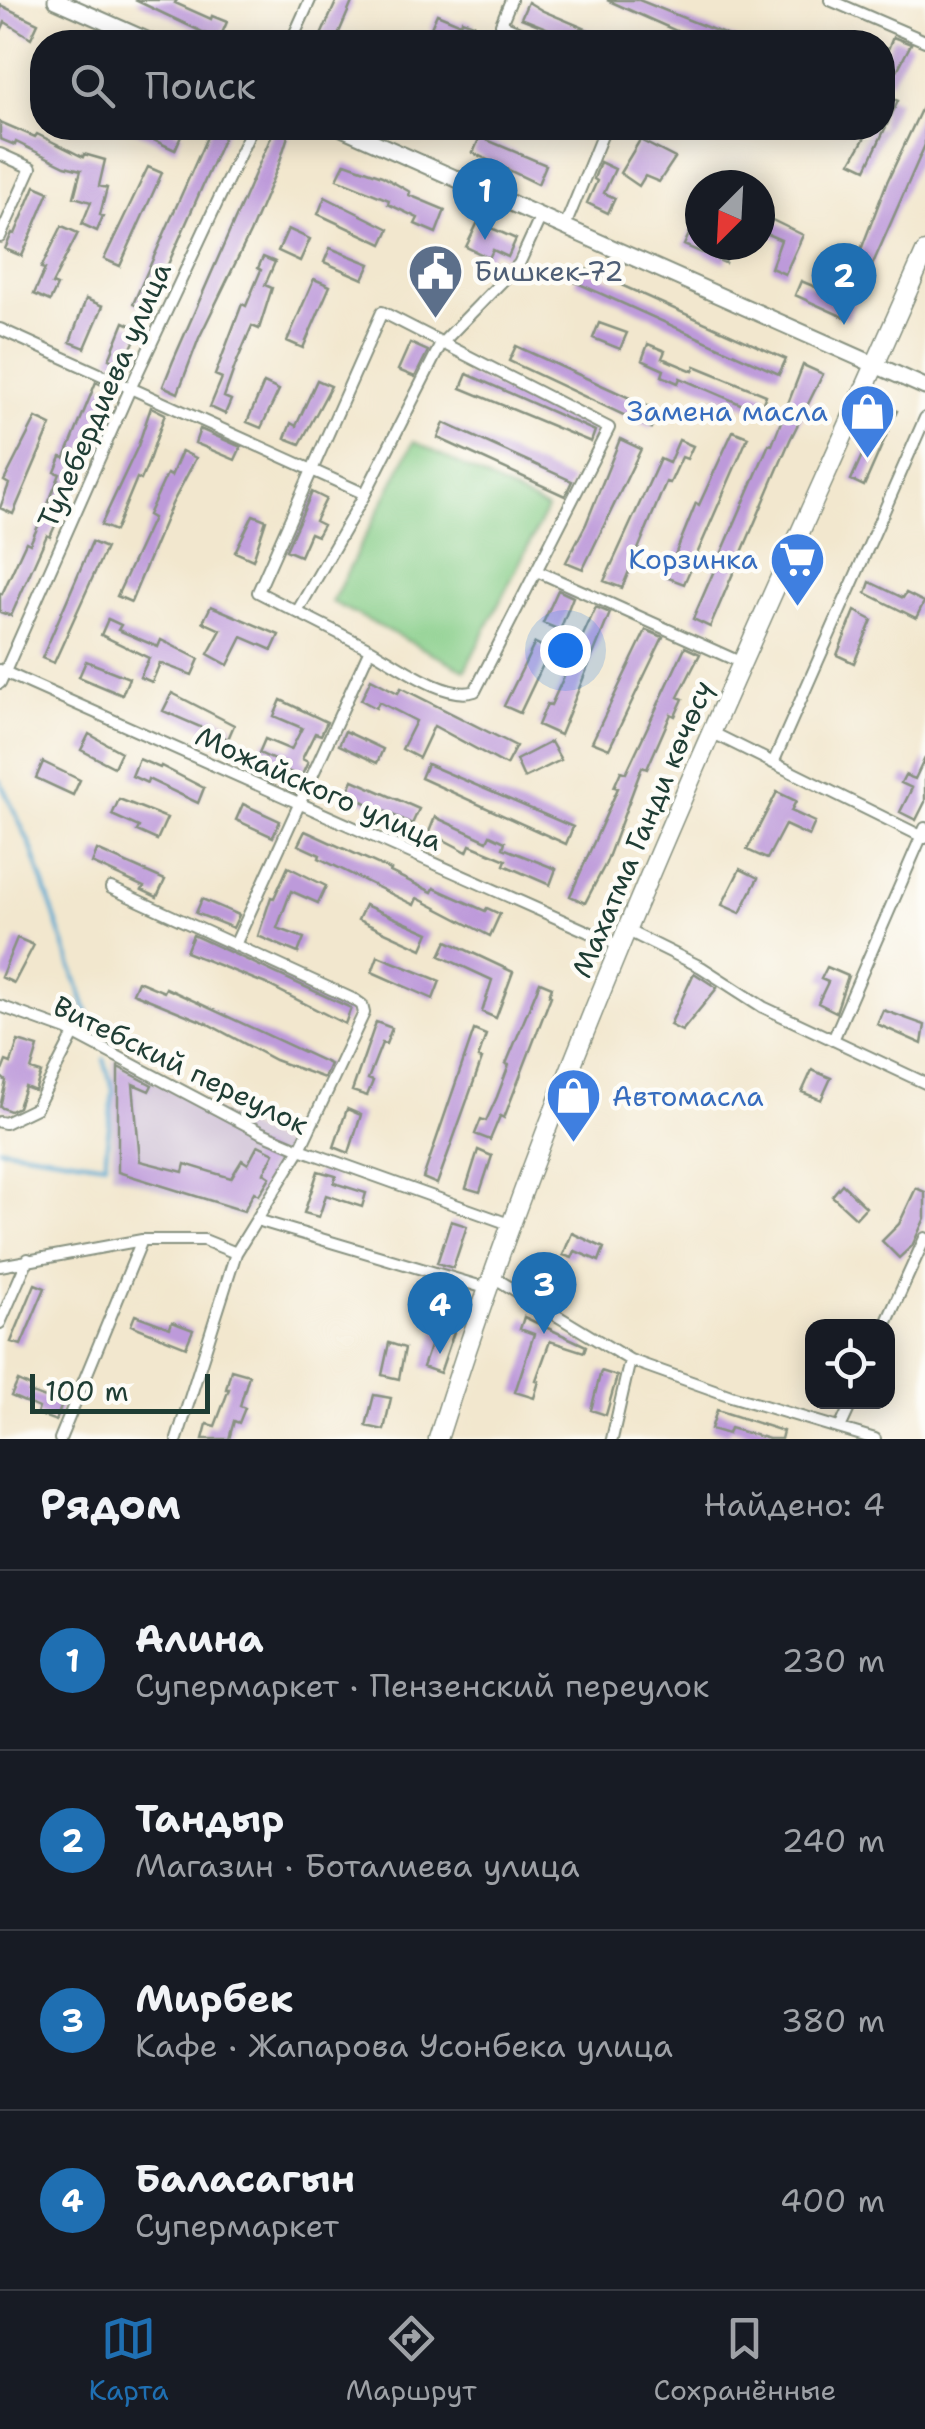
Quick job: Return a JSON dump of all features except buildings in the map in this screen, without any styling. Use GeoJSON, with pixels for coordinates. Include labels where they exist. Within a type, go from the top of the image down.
{"type":"FeatureCollection","features":[{"type":"Feature","properties":{"kind":"main road","name":"Махатма Ганди көчөсү"},"geometry":{"type":"LineString","coordinates":[[438,1439],[512,1225],[623,938],[925,252]]}},
{"type":"Feature","properties":{"kind":"street"},"geometry":{"type":"LineString","coordinates":[[56,0],[124,30]]}},
{"type":"Feature","properties":{"kind":"street"},"geometry":{"type":"LineString","coordinates":[[296,30],[310,0]]}},
{"type":"Feature","properties":{"kind":"street"},"geometry":{"type":"LineString","coordinates":[[511,0],[500,24],[514,30]]}},
{"type":"Feature","properties":{"kind":"street"},"geometry":{"type":"LineString","coordinates":[[830,0],[925,40]]}},
{"type":"Feature","properties":{"kind":"street","name":"Тулебердиева улица"},"geometry":{"type":"LineString","coordinates":[[2,675],[246,140]]}},
{"type":"Feature","properties":{"kind":"street"},"geometry":{"type":"LineString","coordinates":[[369,140],[925,387]]}},
{"type":"Feature","properties":{"kind":"street"},"geometry":{"type":"LineString","coordinates":[[564,226],[600,140]]}},
{"type":"Feature","properties":{"kind":"street"},"geometry":{"type":"LineString","coordinates":[[0,154],[31,168],[0,237]]}},
{"type":"Feature","properties":{"kind":"street"},"geometry":{"type":"LineString","coordinates":[[297,612],[364,494],[440,344],[519,264],[541,216]]}},
{"type":"Feature","properties":{"kind":"street"},"geometry":{"type":"LineString","coordinates":[[382,312],[440,344],[610,428],[475,691],[463,695],[448,692],[258,592],[382,312]]}},
{"type":"Feature","properties":{"kind":"street"},"geometry":{"type":"LineString","coordinates":[[0,329],[364,494]]}},
{"type":"Feature","properties":{"kind":"street"},"geometry":{"type":"LineString","coordinates":[[772,763],[925,418]]}},
{"type":"Feature","properties":{"kind":"street"},"geometry":{"type":"LineString","coordinates":[[537,571],[743,664]]}},
{"type":"Feature","properties":{"kind":"street"},"geometry":{"type":"LineString","coordinates":[[236,945],[370,650]]}},
{"type":"Feature","properties":{"kind":"street","name":"Можайского улица"},"geometry":{"type":"LineString","coordinates":[[2,675],[298,804],[701,967],[764,1007],[925,1083]]}},
{"type":"Feature","properties":{"kind":"street"},"geometry":{"type":"LineString","coordinates":[[713,733],[924,834],[832,1040]]}},
{"type":"Feature","properties":{"kind":"street"},"geometry":{"type":"LineString","coordinates":[[111,888],[362,1005],[360,1020],[300,1149],[236,1253],[177,1439]]}},
{"type":"Feature","properties":{"kind":"street","name":"Витебский переулок"},"geometry":{"type":"LineString","coordinates":[[0,1006],[74,1034],[260,1132],[512,1225]]}},
{"type":"Feature","properties":{"kind":"street"},"geometry":{"type":"LineString","coordinates":[[0,1122],[5,1124],[36,1108],[74,1034]]}},
{"type":"Feature","properties":{"kind":"street"},"geometry":{"type":"LineString","coordinates":[[257,1220],[491,1283],[630,1360],[875,1439]]}},
{"type":"Feature","properties":{"kind":"street"},"geometry":{"type":"LineString","coordinates":[[889,1319],[925,1238]]}},
{"type":"Feature","properties":{"kind":"street"},"geometry":{"type":"LineString","coordinates":[[0,1266],[142,1240],[204,1240],[236,1253]]}},
{"type":"Feature","properties":{"kind":"street"},"geometry":{"type":"LineString","coordinates":[[60,1439],[142,1240]]}},
{"type":"Feature","properties":{"kind":"street"},"geometry":{"type":"LineString","coordinates":[[0,1323],[28,1258]]}},
{"type":"Feature","properties":{"kind":"street"},"geometry":{"type":"LineString","coordinates":[[612,1439],[630,1360]]}},
{"type":"Feature","properties":{"kind":"street"},"geometry":{"type":"LineString","coordinates":[[826,1439],[847,1409]]}},
{"type":"Feature","properties":{"kind":"shaded area"},"geometry":{"type":"Polygon","coordinates":[[[113,1058],[290,1149],[243,1219],[112,1174],[113,1058]]]}},
{"type":"Feature","properties":{"kind":"green space"},"geometry":{"type":"Polygon","coordinates":[[[414,441],[547,509],[465,670],[332,602],[414,441]]]}},
{"type":"Feature","properties":{"kind":"waterway"},"geometry":{"type":"LineString","coordinates":[[0,781],[30,844],[95,1035]]}},
{"type":"Feature","properties":{"kind":"waterway"},"geometry":{"type":"LineString","coordinates":[[0,1148],[105,1164],[113,1090],[104,1059]]}},
{"type":"Feature","properties":{"kind":"place","name":"Алина"},"geometry":{"type":"Point","coordinates":[485,240]}},
{"type":"Feature","properties":{"kind":"place","name":"Бишкек-72"},"geometry":{"type":"Point","coordinates":[435,320]}},
{"type":"Feature","properties":{"kind":"place","name":"Тандыр"},"geometry":{"type":"Point","coordinates":[844,325]}},
{"type":"Feature","properties":{"kind":"place","name":"Замена масла"},"geometry":{"type":"Point","coordinates":[867,460]}},
{"type":"Feature","properties":{"kind":"place","name":"Корзинка"},"geometry":{"type":"Point","coordinates":[797,608]}},
{"type":"Feature","properties":{"kind":"place","name":"Автомасла"},"geometry":{"type":"Point","coordinates":[573,1145]}},
{"type":"Feature","properties":{"kind":"place","name":"Мирбек"},"geometry":{"type":"Point","coordinates":[544,1334]}},
{"type":"Feature","properties":{"kind":"place","name":"Баласагын"},"geometry":{"type":"Point","coordinates":[440,1354]}}]}
